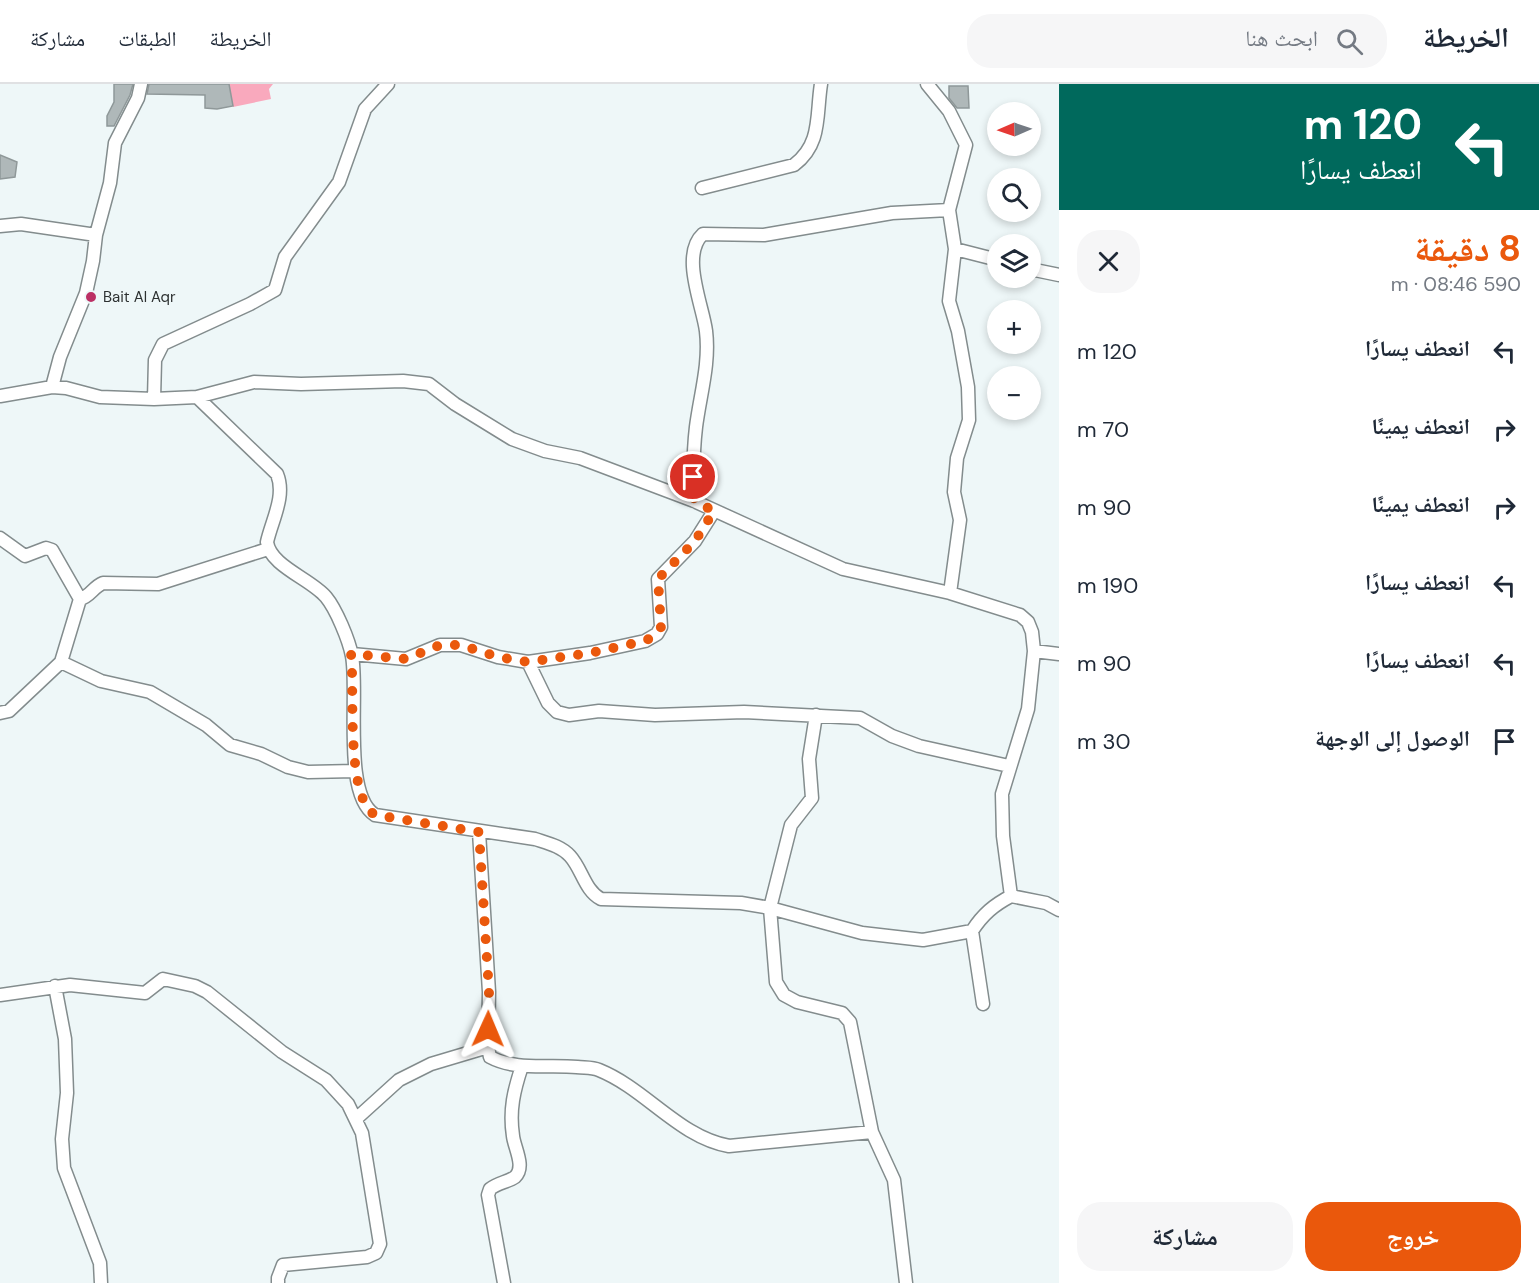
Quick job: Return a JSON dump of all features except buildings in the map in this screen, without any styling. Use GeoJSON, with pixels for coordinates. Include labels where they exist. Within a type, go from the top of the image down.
{"type":"FeatureCollection","features":[{"type":"Feature","properties":{"kind":"street"},"geometry":{"type":"LineString","coordinates":[[51,387],[60,357],[86,293],[96,235],[110,183],[115,143],[138,98],[141,84]]}},
{"type":"Feature","properties":{"kind":"street"},"geometry":{"type":"LineString","coordinates":[[154,399],[155,360],[163,344],[275,290],[285,257],[339,182],[365,109],[388,84]]}},
{"type":"Feature","properties":{"kind":"street"},"geometry":{"type":"LineString","coordinates":[[702,188],[794,165],[805,156],[815,141],[821,84]]}},
{"type":"Feature","properties":{"kind":"street"},"geometry":{"type":"LineString","coordinates":[[927,84],[949,111],[966,146],[949,210],[955,249],[950,301],[968,387],[969,420],[957,458],[954,492],[960,520],[950,592]]}},
{"type":"Feature","properties":{"kind":"street"},"geometry":{"type":"LineString","coordinates":[[694,501],[693,453],[708,349],[706,327],[700,309],[695,279],[694,254],[700,237],[703,234],[764,235],[892,213],[949,210]]}},
{"type":"Feature","properties":{"kind":"street"},"geometry":{"type":"LineString","coordinates":[[0,226],[21,224],[96,235]]}},
{"type":"Feature","properties":{"kind":"street"},"geometry":{"type":"LineString","coordinates":[[955,249],[987,257]]}},
{"type":"Feature","properties":{"kind":"street"},"geometry":{"type":"LineString","coordinates":[[1041,271],[1059,275]]}},
{"type":"Feature","properties":{"kind":"street"},"geometry":{"type":"LineString","coordinates":[[0,396],[51,387],[66,388],[100,397],[154,399],[197,397],[254,382],[301,384],[403,381],[429,384],[512,439],[545,451],[580,458],[694,501],[843,569],[950,592],[1020,615],[1028,622],[1032,632],[1034,651],[1028,709],[1002,794],[1011,896]]}},
{"type":"Feature","properties":{"kind":"street"},"geometry":{"type":"LineString","coordinates":[[197,397],[277,474],[281,483],[281,494],[267,542],[268,549],[275,559],[326,596],[335,611],[351,654],[355,771],[365,806],[375,815],[535,839],[556,845],[570,855],[594,895],[601,899],[741,903],[770,908],[862,933],[923,940],[972,931],[992,906],[1011,896],[1046,903],[1059,910]]}},
{"type":"Feature","properties":{"kind":"street"},"geometry":{"type":"LineString","coordinates":[[351,654],[406,659],[440,645],[461,645],[498,657],[528,662],[590,653],[652,639],[661,627],[658,579],[695,541],[714,511]]}},
{"type":"Feature","properties":{"kind":"street"},"geometry":{"type":"LineString","coordinates":[[0,538],[25,556],[46,548],[52,550],[80,599],[61,662],[9,711],[0,713]]}},
{"type":"Feature","properties":{"kind":"street"},"geometry":{"type":"LineString","coordinates":[[80,599],[87,597],[103,583],[158,584],[268,549]]}},
{"type":"Feature","properties":{"kind":"street"},"geometry":{"type":"LineString","coordinates":[[1034,651],[1059,654]]}},
{"type":"Feature","properties":{"kind":"street"},"geometry":{"type":"LineString","coordinates":[[61,662],[101,681],[150,692],[206,724],[230,745],[261,754],[288,767],[308,772],[355,771]]}},
{"type":"Feature","properties":{"kind":"street"},"geometry":{"type":"LineString","coordinates":[[528,662],[548,703],[557,712],[569,715],[599,711],[655,715],[744,712],[860,718],[892,736],[920,746],[1009,766]]}},
{"type":"Feature","properties":{"kind":"street"},"geometry":{"type":"LineString","coordinates":[[816,715],[809,759],[812,798],[791,825],[770,908],[776,982],[784,994],[797,1002],[842,1013],[850,1022],[872,1132],[894,1180],[906,1283]]}},
{"type":"Feature","properties":{"kind":"street"},"geometry":{"type":"LineString","coordinates":[[479,832],[489,992],[488,1047],[490,1057],[501,1062],[522,1066],[597,1069],[624,1082],[693,1133],[711,1143],[729,1146],[872,1132]]}},
{"type":"Feature","properties":{"kind":"street"},"geometry":{"type":"LineString","coordinates":[[972,931],[983,1004]]}},
{"type":"Feature","properties":{"kind":"street"},"geometry":{"type":"LineString","coordinates":[[0,995],[69,985],[145,993],[163,979],[195,986],[212,996],[282,1052],[326,1080],[357,1118],[362,1133],[380,1244],[376,1253],[367,1257],[283,1265],[278,1283]]}},
{"type":"Feature","properties":{"kind":"street"},"geometry":{"type":"LineString","coordinates":[[55,986],[65,1039],[67,1093],[62,1139],[64,1168],[100,1263],[102,1283]]}},
{"type":"Feature","properties":{"kind":"street"},"geometry":{"type":"LineString","coordinates":[[357,1118],[399,1080],[431,1064],[488,1047]]}},
{"type":"Feature","properties":{"kind":"street"},"geometry":{"type":"LineString","coordinates":[[504,1283],[488,1195],[490,1189],[496,1184],[515,1177],[519,1172],[520,1163],[513,1138],[510,1113],[513,1092],[522,1066]]}},
{"type":"Feature","properties":{"kind":"shaded area"},"geometry":{"type":"Polygon","coordinates":[[[229,84],[273,84],[269,89],[271,99],[233,107],[229,84]]]}},
{"type":"Feature","properties":{"kind":"place","name":"Bait Al Aqr"},"geometry":{"type":"Point","coordinates":[91,297]}},
{"type":"Feature","properties":{"kind":"route"},"geometry":{"type":"LineString","coordinates":[[488,1029],[489,992],[479,832],[375,815],[369,812],[365,806],[355,771],[351,654],[406,659],[416,657],[440,645],[461,645],[513,661],[528,662],[566,658],[652,639],[661,627],[662,620],[658,579],[695,541],[714,511],[694,501],[693,477]]}}]}
